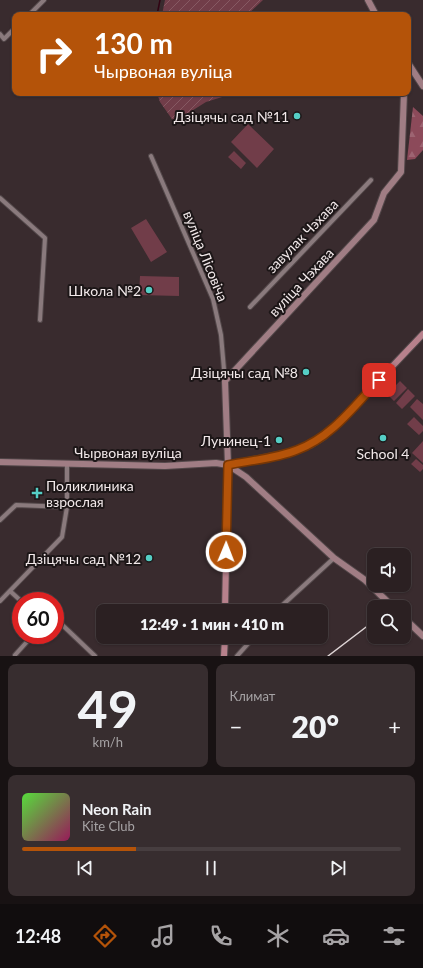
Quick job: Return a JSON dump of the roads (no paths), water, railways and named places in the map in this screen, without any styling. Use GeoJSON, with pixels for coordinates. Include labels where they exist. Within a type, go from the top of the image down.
{"type":"FeatureCollection","features":[{"type":"Feature","properties":{"kind":"main road","name":"Чырвоная вуліца"},"geometry":{"type":"LineString","coordinates":[[228,465],[288,453],[310,445],[323,436],[347,414],[423,334]]}},
{"type":"Feature","properties":{"kind":"main road"},"geometry":{"type":"LineString","coordinates":[[225,604],[228,465]]}},
{"type":"Feature","properties":{"kind":"main road"},"geometry":{"type":"LineString","coordinates":[[224,656],[225,644]]}},
{"type":"Feature","properties":{"kind":"street"},"geometry":{"type":"LineString","coordinates":[[32,12],[44,0]]}},
{"type":"Feature","properties":{"kind":"street"},"geometry":{"type":"LineString","coordinates":[[368,0],[374,12]]}},
{"type":"Feature","properties":{"kind":"street"},"geometry":{"type":"LineString","coordinates":[[0,34],[4,39],[12,31]]}},
{"type":"Feature","properties":{"kind":"street"},"geometry":{"type":"LineString","coordinates":[[411,70],[423,86]]}},
{"type":"Feature","properties":{"kind":"street","name":"вуліца Чэхава"},"geometry":{"type":"LineString","coordinates":[[225,381],[374,220],[384,193],[400,172],[404,96]]}},
{"type":"Feature","properties":{"kind":"street","name":"вуліца Лісовіча"},"geometry":{"type":"LineString","coordinates":[[151,156],[213,299],[221,335],[225,381],[228,465]]}},
{"type":"Feature","properties":{"kind":"street","name":"завулак Чэхава"},"geometry":{"type":"LineString","coordinates":[[250,307],[371,180]]}},
{"type":"Feature","properties":{"kind":"street"},"geometry":{"type":"LineString","coordinates":[[0,198],[45,238],[40,320]]}},
{"type":"Feature","properties":{"kind":"street","name":"Чырвоная вуліца"},"geometry":{"type":"LineString","coordinates":[[0,462],[165,466],[216,463],[228,465]]}},
{"type":"Feature","properties":{"kind":"street"},"geometry":{"type":"LineString","coordinates":[[0,601],[62,537],[67,507],[67,464]]}},
{"type":"Feature","properties":{"kind":"street"},"geometry":{"type":"LineString","coordinates":[[228,465],[246,477],[334,558],[365,580],[386,600]]}},
{"type":"Feature","properties":{"kind":"street"},"geometry":{"type":"LineString","coordinates":[[0,520],[16,505],[67,507]]}},
{"type":"Feature","properties":{"kind":"street"},"geometry":{"type":"LineString","coordinates":[[284,604],[334,558]]}},
{"type":"Feature","properties":{"kind":"street"},"geometry":{"type":"LineString","coordinates":[[411,625],[423,636]]}},
{"type":"Feature","properties":{"kind":"street"},"geometry":{"type":"LineString","coordinates":[[64,627],[95,656]]}},
{"type":"Feature","properties":{"kind":"street"},"geometry":{"type":"LineString","coordinates":[[15,655],[25,644]]}},
{"type":"Feature","properties":{"kind":"street"},"geometry":{"type":"LineString","coordinates":[[237,656],[248,644]]}},
{"type":"Feature","properties":{"kind":"waterway"},"geometry":{"type":"LineString","coordinates":[[158,12],[160,0]]}},
{"type":"Feature","properties":{"kind":"railway"},"geometry":{"type":"LineString","coordinates":[[328,656],[367,626]]}},
{"type":"Feature","properties":{"kind":"place","name":"Дзіцячы сад №11"},"geometry":{"type":"Point","coordinates":[297,116]}},
{"type":"Feature","properties":{"kind":"place","name":"Школа №2"},"geometry":{"type":"Point","coordinates":[149,290]}},
{"type":"Feature","properties":{"kind":"place","name":"Дзіцячы сад №8"},"geometry":{"type":"Point","coordinates":[306,372]}},
{"type":"Feature","properties":{"kind":"place","name":"School 4"},"geometry":{"type":"Point","coordinates":[383,438]}},
{"type":"Feature","properties":{"kind":"place","name":"Лунинец-1"},"geometry":{"type":"Point","coordinates":[279,440]}},
{"type":"Feature","properties":{"kind":"place","name":"Поликлиника взрослая"},"geometry":{"type":"Point","coordinates":[37,493]}},
{"type":"Feature","properties":{"kind":"place","name":"Дзіцячы сад №12"},"geometry":{"type":"Point","coordinates":[149,558]}}]}
